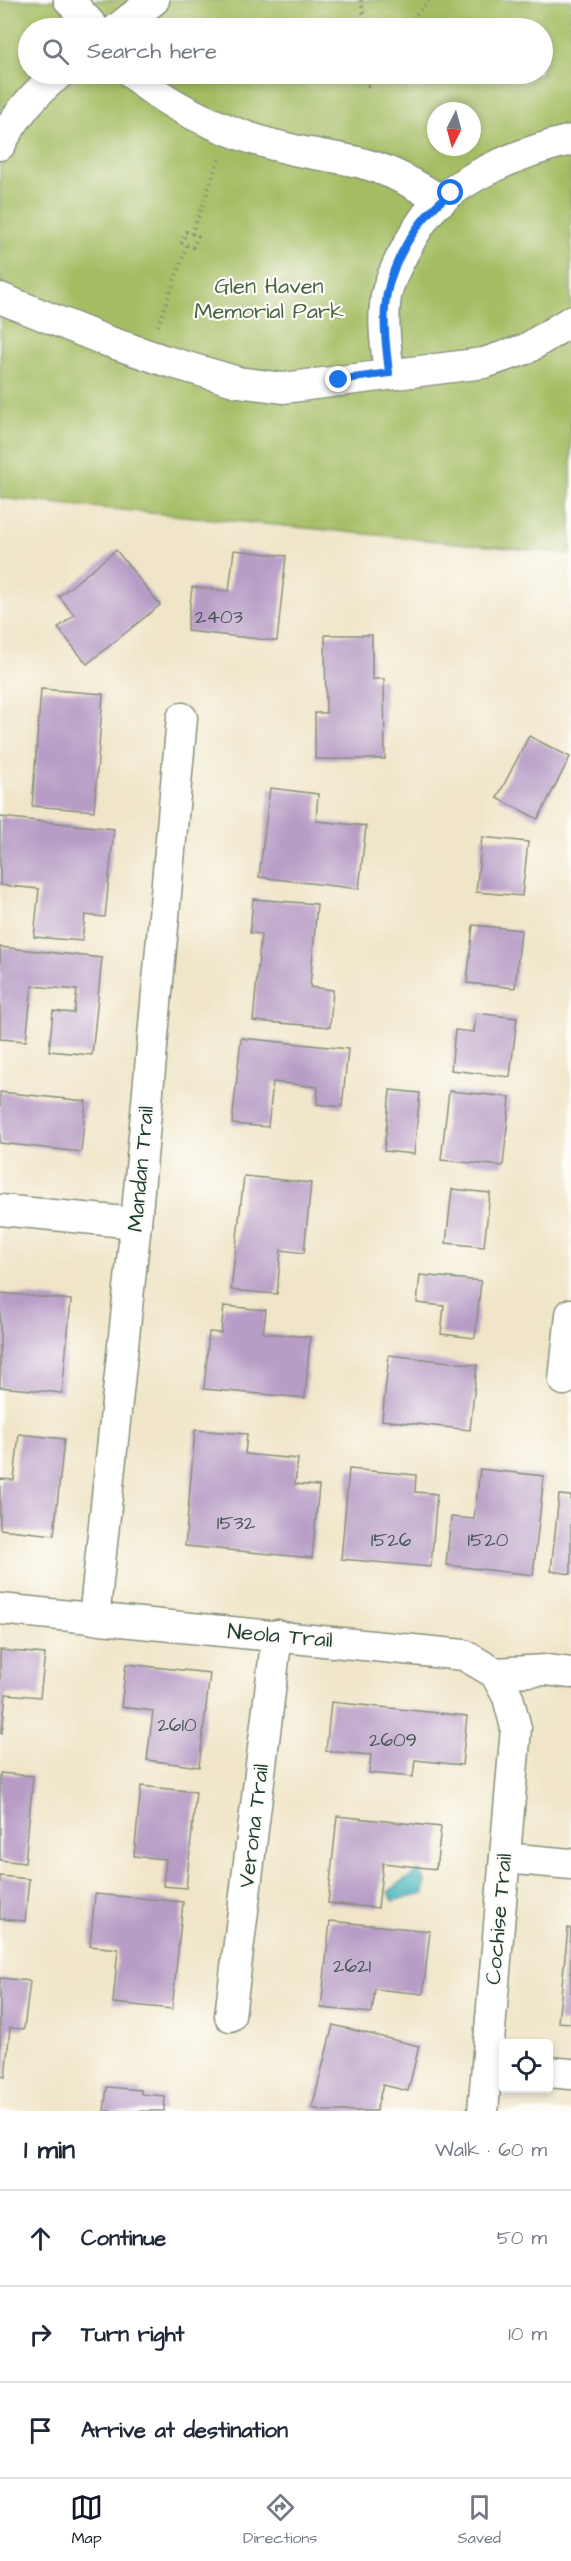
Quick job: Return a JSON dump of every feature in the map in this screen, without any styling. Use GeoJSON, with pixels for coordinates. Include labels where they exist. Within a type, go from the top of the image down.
{"type":"FeatureCollection","features":[{"type":"Feature","properties":{"kind":"street"},"geometry":{"type":"LineString","coordinates":[[69,0],[85,18]]}},
{"type":"Feature","properties":{"kind":"street"},"geometry":{"type":"LineString","coordinates":[[131,18],[154,0]]}},
{"type":"Feature","properties":{"kind":"street"},"geometry":{"type":"LineString","coordinates":[[0,145],[19,111],[47,84]]}},
{"type":"Feature","properties":{"kind":"street"},"geometry":{"type":"LineString","coordinates":[[146,84],[166,99],[230,130],[279,147],[373,166],[409,181],[441,201]]}},
{"type":"Feature","properties":{"kind":"street"},"geometry":{"type":"LineString","coordinates":[[389,373],[385,318],[389,284],[417,228],[441,201],[501,164],[571,140]]}},
{"type":"Feature","properties":{"kind":"street"},"geometry":{"type":"LineString","coordinates":[[0,298],[147,355],[238,382],[276,387],[300,387],[389,373],[473,366],[536,344],[571,321]]}},
{"type":"Feature","properties":{"kind":"street","name":"Mandan Trail"},"geometry":{"type":"LineString","coordinates":[[94,1619],[136,1223],[182,718]]}},
{"type":"Feature","properties":{"kind":"street"},"geometry":{"type":"LineString","coordinates":[[0,1210],[136,1223]]}},
{"type":"Feature","properties":{"kind":"street"},"geometry":{"type":"LineString","coordinates":[[564,1380],[571,1314]]}},
{"type":"Feature","properties":{"kind":"street","name":"Neola Trail"},"geometry":{"type":"LineString","coordinates":[[0,1610],[277,1635],[464,1655],[495,1673]]}},
{"type":"Feature","properties":{"kind":"street","name":"Verona Trail"},"geometry":{"type":"LineString","coordinates":[[230,2016],[277,1635]]}},
{"type":"Feature","properties":{"kind":"street"},"geometry":{"type":"LineString","coordinates":[[495,1673],[546,1670],[571,1673]]}},
{"type":"Feature","properties":{"kind":"street","name":"Cochise Trail"},"geometry":{"type":"LineString","coordinates":[[483,2111],[495,2067],[504,1858],[516,1728],[508,1697],[495,1673]]}},
{"type":"Feature","properties":{"kind":"street"},"geometry":{"type":"LineString","coordinates":[[504,1858],[571,1864]]}},
{"type":"Feature","properties":{"kind":"street"},"geometry":{"type":"LineString","coordinates":[[553,2072],[571,2074]]}},
{"type":"Feature","properties":{"kind":"path"},"geometry":{"type":"LineString","coordinates":[[361,0],[364,18]]}},
{"type":"Feature","properties":{"kind":"path"},"geometry":{"type":"LineString","coordinates":[[413,18],[429,0]]}},
{"type":"Feature","properties":{"kind":"path"},"geometry":{"type":"LineString","coordinates":[[147,355],[187,245],[182,243],[186,232],[192,234],[230,130]]}},
{"type":"Feature","properties":{"kind":"green space","name":"Glen Haven Memorial Park"},"geometry":{"type":"Polygon","coordinates":[[[0,0],[571,0],[571,554],[0,498],[0,0]]]}},
{"type":"Feature","properties":{"kind":"water"},"geometry":{"type":"Polygon","coordinates":[[[419,1870],[426,1881],[424,1894],[393,1901],[388,1892],[419,1870]]]}},
{"type":"Feature","properties":{"kind":"building"},"geometry":{"type":"Polygon","coordinates":[[[116,550],[160,605],[87,664],[58,628],[74,615],[59,596],[116,550]]]}},
{"type":"Feature","properties":{"kind":"building"},"geometry":{"type":"Polygon","coordinates":[[[234,550],[286,556],[277,641],[187,631],[192,587],[229,591],[234,550]]]}},
{"type":"Feature","properties":{"kind":"building"},"geometry":{"type":"Polygon","coordinates":[[[325,635],[372,635],[372,679],[384,679],[385,759],[315,759],[315,713],[326,713],[325,635]]]}},
{"type":"Feature","properties":{"kind":"building"},"geometry":{"type":"Polygon","coordinates":[[[41,689],[103,694],[94,811],[32,806],[41,689]]]}},
{"type":"Feature","properties":{"kind":"building"},"geometry":{"type":"Polygon","coordinates":[[[529,736],[570,757],[538,819],[497,798],[529,736]]]}},
{"type":"Feature","properties":{"kind":"building"},"geometry":{"type":"Polygon","coordinates":[[[270,788],[318,794],[316,821],[366,826],[359,889],[259,877],[270,788]]]}},
{"type":"Feature","properties":{"kind":"building"},"geometry":{"type":"Polygon","coordinates":[[[0,817],[114,829],[105,917],[85,915],[82,941],[34,937],[39,889],[0,885],[0,817]]]}},
{"type":"Feature","properties":{"kind":"building"},"geometry":{"type":"Polygon","coordinates":[[[482,837],[528,842],[522,896],[476,892],[482,837]]]}},
{"type":"Feature","properties":{"kind":"building"},"geometry":{"type":"Polygon","coordinates":[[[253,899],[317,904],[310,987],[333,990],[330,1027],[253,1021],[261,934],[250,933],[253,899]]]}},
{"type":"Feature","properties":{"kind":"building"},"geometry":{"type":"Polygon","coordinates":[[[473,925],[521,930],[515,988],[467,983],[473,925]]]}},
{"type":"Feature","properties":{"kind":"building"},"geometry":{"type":"Polygon","coordinates":[[[0,947],[102,958],[92,1055],[49,1051],[53,1011],[74,1013],[77,990],[32,986],[26,1041],[0,1039],[0,947]]]}},
{"type":"Feature","properties":{"kind":"building"},"geometry":{"type":"Polygon","coordinates":[[[476,1013],[517,1018],[510,1077],[451,1070],[455,1030],[474,1032],[476,1013]]]}},
{"type":"Feature","properties":{"kind":"building"},"geometry":{"type":"Polygon","coordinates":[[[241,1038],[348,1049],[342,1107],[317,1104],[318,1087],[273,1082],[268,1127],[232,1124],[241,1038]]]}},
{"type":"Feature","properties":{"kind":"building"},"geometry":{"type":"Polygon","coordinates":[[[390,1090],[420,1093],[414,1154],[384,1151],[390,1090]]]}},
{"type":"Feature","properties":{"kind":"building"},"geometry":{"type":"Polygon","coordinates":[[[449,1091],[510,1097],[503,1166],[441,1160],[449,1091]]]}},
{"type":"Feature","properties":{"kind":"building"},"geometry":{"type":"Polygon","coordinates":[[[0,1092],[86,1101],[81,1152],[0,1143],[0,1092]]]}},
{"type":"Feature","properties":{"kind":"building"},"geometry":{"type":"Polygon","coordinates":[[[244,1176],[311,1183],[304,1253],[281,1250],[277,1294],[231,1290],[244,1176]]]}},
{"type":"Feature","properties":{"kind":"building"},"geometry":{"type":"Polygon","coordinates":[[[452,1189],[490,1193],[484,1247],[446,1243],[452,1189]]]}},
{"type":"Feature","properties":{"kind":"building"},"geometry":{"type":"Polygon","coordinates":[[[420,1275],[481,1281],[475,1338],[441,1334],[444,1306],[417,1303],[420,1275]]]}},
{"type":"Feature","properties":{"kind":"building"},"geometry":{"type":"Polygon","coordinates":[[[0,1293],[71,1300],[62,1393],[0,1387],[0,1293]]]}},
{"type":"Feature","properties":{"kind":"building"},"geometry":{"type":"Polygon","coordinates":[[[224,1306],[266,1310],[263,1333],[310,1337],[305,1398],[204,1389],[209,1332],[221,1333],[224,1306]]]}},
{"type":"Feature","properties":{"kind":"building"},"geometry":{"type":"Polygon","coordinates":[[[389,1355],[477,1365],[470,1430],[382,1420],[389,1355]]]}},
{"type":"Feature","properties":{"kind":"building"},"geometry":{"type":"Polygon","coordinates":[[[195,1430],[247,1434],[245,1454],[298,1459],[295,1484],[319,1486],[312,1558],[185,1546],[195,1430]]]}},
{"type":"Feature","properties":{"kind":"building"},"geometry":{"type":"Polygon","coordinates":[[[19,1434],[64,1439],[54,1535],[0,1529],[0,1479],[14,1480],[19,1434]]]}},
{"type":"Feature","properties":{"kind":"building"},"geometry":{"type":"Polygon","coordinates":[[[349,1469],[416,1475],[415,1492],[437,1494],[431,1567],[341,1559],[349,1469]]]}},
{"type":"Feature","properties":{"kind":"building"},"geometry":{"type":"Polygon","coordinates":[[[480,1469],[544,1476],[533,1575],[446,1565],[451,1517],[474,1519],[480,1469]]]}},
{"type":"Feature","properties":{"kind":"building"},"geometry":{"type":"Polygon","coordinates":[[[559,1495],[571,1496],[571,1574],[551,1571],[559,1495]]]}},
{"type":"Feature","properties":{"kind":"building"},"geometry":{"type":"Polygon","coordinates":[[[0,1650],[45,1654],[40,1697],[6,1694],[2,1733],[0,1733],[0,1650]]]}},
{"type":"Feature","properties":{"kind":"building"},"geometry":{"type":"Polygon","coordinates":[[[126,1664],[210,1673],[199,1767],[147,1760],[153,1711],[121,1707],[126,1664]]]}},
{"type":"Feature","properties":{"kind":"building"},"geometry":{"type":"Polygon","coordinates":[[[331,1702],[467,1716],[462,1765],[415,1760],[413,1777],[369,1773],[371,1755],[326,1751],[331,1702]]]}},
{"type":"Feature","properties":{"kind":"building"},"geometry":{"type":"Polygon","coordinates":[[[0,1773],[33,1776],[25,1863],[0,1860],[0,1773]]]}},
{"type":"Feature","properties":{"kind":"building"},"geometry":{"type":"Polygon","coordinates":[[[141,1786],[196,1792],[186,1888],[163,1886],[166,1859],[134,1856],[141,1786]]]}},
{"type":"Feature","properties":{"kind":"building"},"geometry":{"type":"Polygon","coordinates":[[[337,1816],[441,1827],[436,1869],[383,1863],[378,1908],[328,1903],[337,1816]]]}},
{"type":"Feature","properties":{"kind":"building"},"geometry":{"type":"Polygon","coordinates":[[[0,1876],[29,1879],[25,1921],[0,1919],[0,1876]]]}},
{"type":"Feature","properties":{"kind":"building"},"geometry":{"type":"Polygon","coordinates":[[[95,1894],[183,1902],[172,2009],[113,2003],[118,1949],[90,1946],[95,1894]]]}},
{"type":"Feature","properties":{"kind":"building"},"geometry":{"type":"Polygon","coordinates":[[[330,1921],[430,1931],[423,1994],[375,1989],[372,2013],[321,2008],[330,1921]]]}},
{"type":"Feature","properties":{"kind":"building"},"geometry":{"type":"Polygon","coordinates":[[[568,1928],[571,1929],[571,2023],[558,2022],[568,1928]]]}},
{"type":"Feature","properties":{"kind":"building"},"geometry":{"type":"Polygon","coordinates":[[[0,1978],[30,1981],[24,2029],[10,2028],[5,2077],[0,2076],[0,1978]]]}},
{"type":"Feature","properties":{"kind":"building"},"geometry":{"type":"Polygon","coordinates":[[[333,2025],[419,2046],[408,2091],[383,2085],[376,2111],[325,2111],[312,2108],[333,2025]]]}},
{"type":"Feature","properties":{"kind":"building"},"geometry":{"type":"Polygon","coordinates":[[[107,2087],[141,2090],[141,2094],[165,2096],[164,2111],[104,2111],[107,2087]]]}},
{"type":"Feature","properties":{"kind":"route"},"geometry":{"type":"LineString","coordinates":[[339,380],[389,373],[385,318],[389,284],[417,228],[429,212],[451,193]]}}]}
